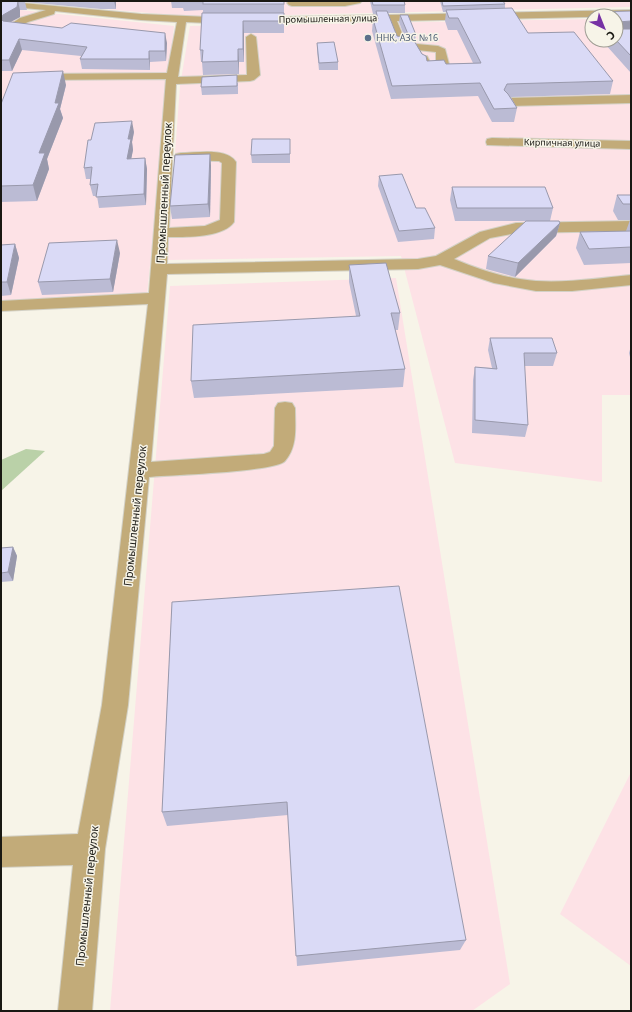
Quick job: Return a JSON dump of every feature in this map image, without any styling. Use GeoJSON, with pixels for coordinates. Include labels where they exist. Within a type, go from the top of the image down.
{"type":"FeatureCollection","features":[{"type":"Feature","properties":{"kind":"street"},"geometry":{"type":"LineString","coordinates":[[282,20],[292,2],[345,3],[357,1]]}},
{"type":"Feature","properties":{"kind":"street","name":"Промышленная улица"},"geometry":{"type":"LineString","coordinates":[[1,3],[49,13],[117,14],[179,28],[231,21],[631,13]]}},
{"type":"Feature","properties":{"kind":"street"},"geometry":{"type":"LineString","coordinates":[[117,14],[127,6]]}},
{"type":"Feature","properties":{"kind":"street"},"geometry":{"type":"LineString","coordinates":[[49,13],[60,20]]}},
{"type":"Feature","properties":{"kind":"street"},"geometry":{"type":"LineString","coordinates":[[44,33],[10,28],[24,20],[36,22],[49,13],[88,19],[179,28]]}},
{"type":"Feature","properties":{"kind":"street"},"geometry":{"type":"LineString","coordinates":[[341,18],[344,26],[349,28]]}},
{"type":"Feature","properties":{"kind":"street"},"geometry":{"type":"LineString","coordinates":[[391,18],[391,28],[402,45],[417,47]]}},
{"type":"Feature","properties":{"kind":"street","name":"Промышленный переулок"},"geometry":{"type":"LineString","coordinates":[[75,1011],[90,849],[115,705],[140,470],[157,298],[172,79],[179,28]]}},
{"type":"Feature","properties":{"kind":"street"},"geometry":{"type":"LineString","coordinates":[[32,77],[172,79],[250,78],[254,75],[250,37]]}},
{"type":"Feature","properties":{"kind":"street"},"geometry":{"type":"LineString","coordinates":[[509,102],[631,99]]}},
{"type":"Feature","properties":{"kind":"street","name":"Кирпичная улица"},"geometry":{"type":"LineString","coordinates":[[492,142],[631,144]]}},
{"type":"Feature","properties":{"kind":"street"},"geometry":{"type":"LineString","coordinates":[[161,233],[212,230],[222,227],[227,222],[229,162],[225,158],[219,157],[166,157]]}},
{"type":"Feature","properties":{"kind":"street"},"geometry":{"type":"LineString","coordinates":[[159,269],[418,264],[441,260],[485,235],[516,228],[631,226]]}},
{"type":"Feature","properties":{"kind":"street"},"geometry":{"type":"LineString","coordinates":[[441,260],[466,271],[502,280],[536,286],[578,286],[631,280]]}},
{"type":"Feature","properties":{"kind":"street"},"geometry":{"type":"LineString","coordinates":[[1,306],[157,298]]}},
{"type":"Feature","properties":{"kind":"street"},"geometry":{"type":"LineString","coordinates":[[140,470],[264,460],[277,456],[284,447],[285,408]]}},
{"type":"Feature","properties":{"kind":"street"},"geometry":{"type":"LineString","coordinates":[[1,852],[90,849]]}},
{"type":"Feature","properties":{"kind":"shaded area"},"geometry":{"type":"Polygon","coordinates":[[[13,1],[631,1],[631,7],[196,17],[13,1]]]}},
{"type":"Feature","properties":{"kind":"shaded area"},"geometry":{"type":"Polygon","coordinates":[[[1,8],[174,26],[147,295],[1,305],[1,8]]]}},
{"type":"Feature","properties":{"kind":"shaded area"},"geometry":{"type":"Polygon","coordinates":[[[631,18],[631,395],[602,395],[602,482],[455,463],[401,256],[167,260],[180,86],[190,26],[584,19],[584,48],[624,48],[624,28],[631,18]]]}},
{"type":"Feature","properties":{"kind":"shaded area"},"geometry":{"type":"Polygon","coordinates":[[[396,278],[510,984],[472,1011],[110,1011],[170,286],[396,278]]]}},
{"type":"Feature","properties":{"kind":"shaded area"},"geometry":{"type":"Polygon","coordinates":[[[631,772],[631,966],[560,914],[631,772]]]}},
{"type":"Feature","properties":{"kind":"green space"},"geometry":{"type":"Polygon","coordinates":[[[26,449],[45,451],[1,491],[1,460],[26,449]]]}},
{"type":"Feature","properties":{"kind":"building"},"geometry":{"type":"Polygon","coordinates":[[[1,1],[18,1],[17,7],[3,15],[1,19],[1,1]]]}},
{"type":"Feature","properties":{"kind":"building"},"geometry":{"type":"Polygon","coordinates":[[[203,1],[284,1],[284,4],[203,4],[203,1]]]}},
{"type":"Feature","properties":{"kind":"building"},"geometry":{"type":"Polygon","coordinates":[[[372,1],[404,1],[405,5],[373,5],[372,1]]]}},
{"type":"Feature","properties":{"kind":"building"},"geometry":{"type":"Polygon","coordinates":[[[442,1],[503,1],[505,4],[443,6],[442,1]]]}},
{"type":"Feature","properties":{"kind":"building"},"geometry":{"type":"Polygon","coordinates":[[[512,8],[528,33],[574,32],[584,45],[584,48],[587,48],[613,81],[507,84],[504,90],[517,108],[494,109],[480,83],[392,86],[373,19],[378,19],[376,11],[387,11],[397,36],[413,39],[422,54],[426,56],[427,61],[444,60],[446,64],[481,63],[458,18],[449,18],[446,10],[512,8]]]}},
{"type":"Feature","properties":{"kind":"building"},"geometry":{"type":"Polygon","coordinates":[[[624,11],[631,11],[631,21],[624,22],[624,11]]]}},
{"type":"Feature","properties":{"kind":"building"},"geometry":{"type":"Polygon","coordinates":[[[202,13],[284,13],[284,21],[243,21],[243,49],[238,49],[238,61],[202,62],[203,50],[200,50],[202,13]]]}},
{"type":"Feature","properties":{"kind":"building"},"geometry":{"type":"Polygon","coordinates":[[[400,15],[408,15],[416,35],[408,34],[400,15]]]}},
{"type":"Feature","properties":{"kind":"building"},"geometry":{"type":"Polygon","coordinates":[[[1,19],[3,21],[62,28],[71,23],[165,33],[165,51],[149,51],[149,59],[80,59],[87,47],[19,39],[9,60],[1,60],[1,19]]]}},
{"type":"Feature","properties":{"kind":"building"},"geometry":{"type":"Polygon","coordinates":[[[624,29],[631,29],[631,56],[624,48],[624,29]]]}},
{"type":"Feature","properties":{"kind":"building"},"geometry":{"type":"Polygon","coordinates":[[[334,42],[338,62],[319,63],[317,43],[334,42]]]}},
{"type":"Feature","properties":{"kind":"building"},"geometry":{"type":"Polygon","coordinates":[[[63,71],[55,103],[59,103],[39,153],[45,153],[33,185],[1,186],[1,104],[13,73],[63,71]]]}},
{"type":"Feature","properties":{"kind":"building"},"geometry":{"type":"Polygon","coordinates":[[[237,75],[237,86],[201,87],[202,77],[237,75]]]}},
{"type":"Feature","properties":{"kind":"building"},"geometry":{"type":"Polygon","coordinates":[[[132,121],[128,139],[131,139],[127,159],[145,158],[144,194],[96,197],[98,184],[90,185],[92,167],[84,168],[88,140],[91,140],[95,123],[132,121]]]}},
{"type":"Feature","properties":{"kind":"building"},"geometry":{"type":"Polygon","coordinates":[[[252,139],[290,139],[290,154],[251,155],[252,139]]]}},
{"type":"Feature","properties":{"kind":"building"},"geometry":{"type":"Polygon","coordinates":[[[210,154],[208,204],[170,206],[175,155],[210,154]]]}},
{"type":"Feature","properties":{"kind":"building"},"geometry":{"type":"Polygon","coordinates":[[[402,174],[416,208],[425,208],[435,228],[399,231],[379,176],[402,174]]]}},
{"type":"Feature","properties":{"kind":"building"},"geometry":{"type":"Polygon","coordinates":[[[452,187],[545,187],[553,208],[457,208],[452,187]]]}},
{"type":"Feature","properties":{"kind":"building"},"geometry":{"type":"Polygon","coordinates":[[[617,195],[631,195],[631,204],[623,204],[617,195]]]}},
{"type":"Feature","properties":{"kind":"building"},"geometry":{"type":"Polygon","coordinates":[[[526,221],[559,221],[560,223],[518,263],[488,256],[526,221]]]}},
{"type":"Feature","properties":{"kind":"building"},"geometry":{"type":"Polygon","coordinates":[[[631,231],[631,247],[589,249],[580,232],[631,231]]]}},
{"type":"Feature","properties":{"kind":"building"},"geometry":{"type":"Polygon","coordinates":[[[117,240],[110,279],[38,282],[49,243],[117,240]]]}},
{"type":"Feature","properties":{"kind":"building"},"geometry":{"type":"Polygon","coordinates":[[[15,244],[7,282],[1,282],[1,245],[15,244]]]}},
{"type":"Feature","properties":{"kind":"building"},"geometry":{"type":"Polygon","coordinates":[[[386,263],[400,313],[391,313],[405,369],[191,381],[193,325],[360,316],[349,265],[386,263]]]}},
{"type":"Feature","properties":{"kind":"building"},"geometry":{"type":"Polygon","coordinates":[[[490,338],[552,338],[557,353],[524,353],[528,425],[475,420],[475,367],[497,369],[490,338]]]}},
{"type":"Feature","properties":{"kind":"building"},"geometry":{"type":"Polygon","coordinates":[[[13,547],[8,572],[1,573],[1,548],[13,547]]]}},
{"type":"Feature","properties":{"kind":"building"},"geometry":{"type":"Polygon","coordinates":[[[399,586],[466,940],[296,956],[287,802],[162,812],[172,602],[399,586]]]}},
{"type":"Feature","properties":{"kind":"place","name":"ННК, АЗС №16"},"geometry":{"type":"Point","coordinates":[368,38]}}]}
